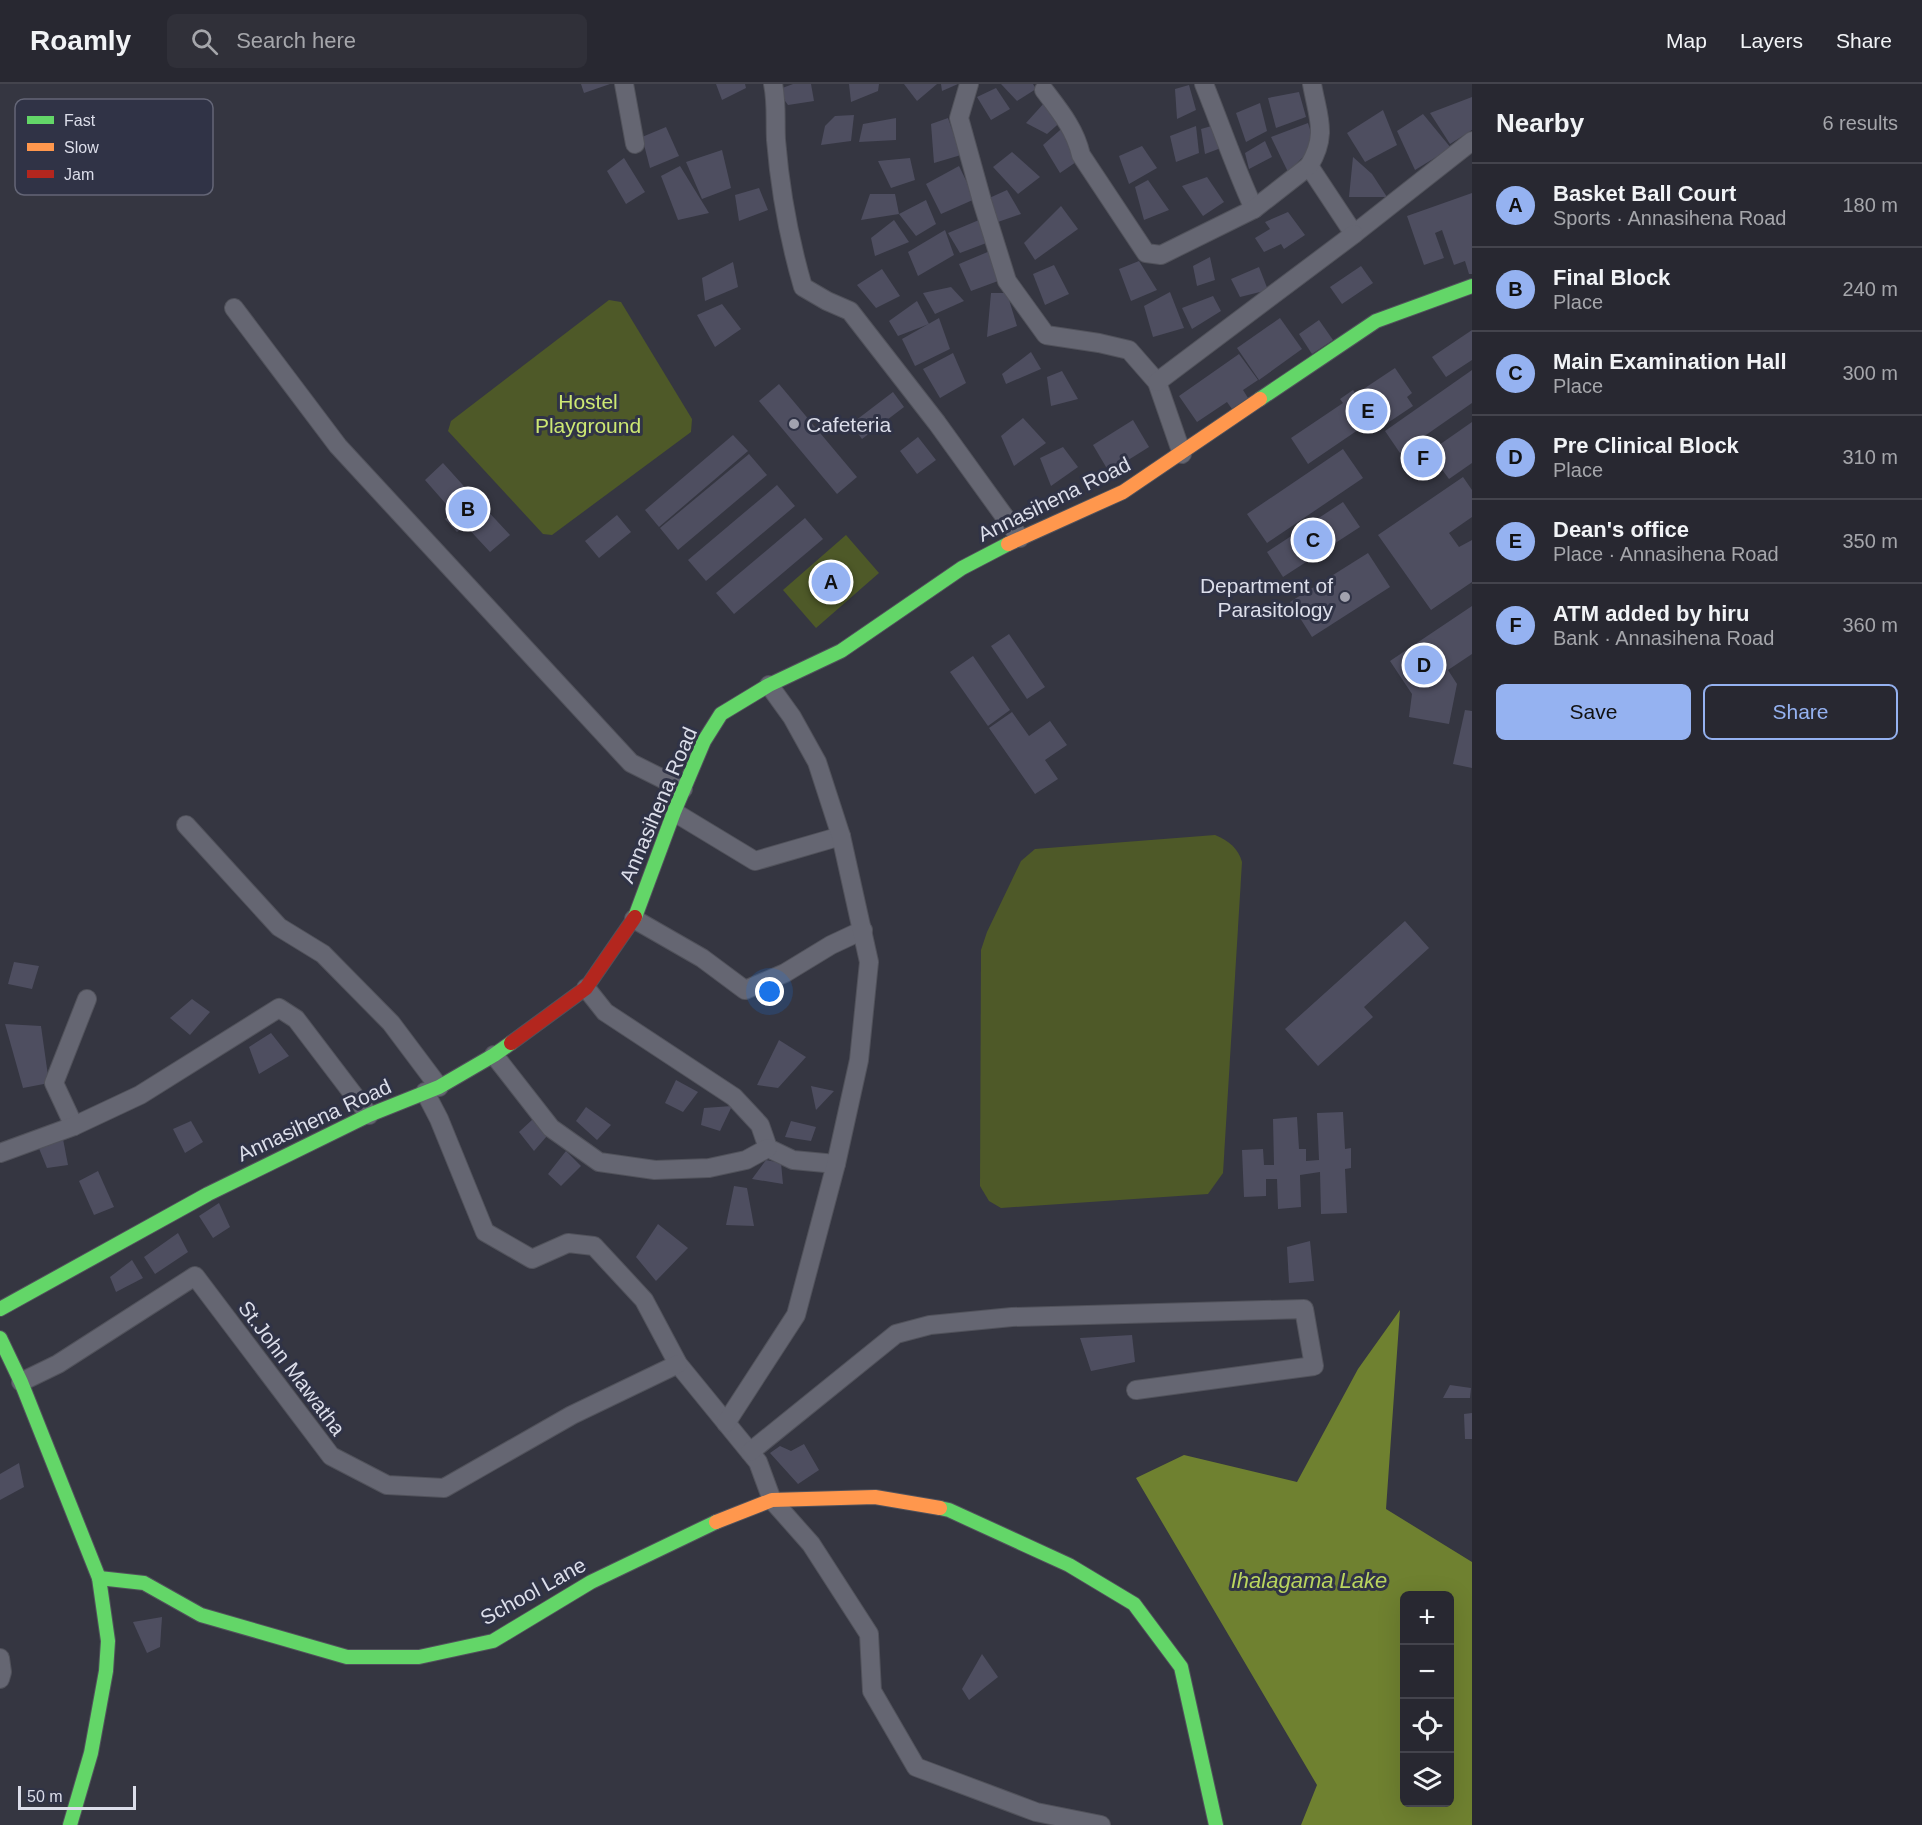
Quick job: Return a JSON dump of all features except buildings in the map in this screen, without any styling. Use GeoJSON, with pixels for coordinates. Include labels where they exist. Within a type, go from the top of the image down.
{"type":"FeatureCollection","features":[{"type":"Feature","properties":{"kind":"street"},"geometry":{"type":"LineString","coordinates":[[624,84],[635,144]]}},
{"type":"Feature","properties":{"kind":"street"},"geometry":{"type":"LineString","coordinates":[[773,84],[777,101],[776,138],[786,213],[793,252],[803,286],[826,301],[850,311],[937,423],[1020,538]]}},
{"type":"Feature","properties":{"kind":"street"},"geometry":{"type":"LineString","coordinates":[[969,84],[959,118],[1007,281],[1046,335],[1129,350],[1157,382],[1182,454]]}},
{"type":"Feature","properties":{"kind":"street"},"geometry":{"type":"LineString","coordinates":[[1204,84],[1227,141],[1233,164],[1254,209]]}},
{"type":"Feature","properties":{"kind":"street"},"geometry":{"type":"LineString","coordinates":[[1044,90],[1070,125],[1081,155],[1146,253],[1161,255],[1190,243],[1254,209],[1309,166],[1319,150],[1321,133],[1312,84]]}},
{"type":"Feature","properties":{"kind":"street"},"geometry":{"type":"LineString","coordinates":[[1157,382],[1354,234],[1472,141]]}},
{"type":"Feature","properties":{"kind":"street"},"geometry":{"type":"LineString","coordinates":[[1309,166],[1354,234]]}},
{"type":"Feature","properties":{"kind":"street","name":"Annasihena Road"},"geometry":{"type":"LineString","coordinates":[[0,1309],[208,1194],[369,1115],[432,1089],[494,1055],[586,987],[634,919],[683,789],[704,741],[721,714],[769,685],[841,651],[962,568],[1020,538],[1123,492],[1376,321],[1472,286]]}},
{"type":"Feature","properties":{"kind":"street"},"geometry":{"type":"LineString","coordinates":[[234,308],[338,446],[631,763],[683,789]]}},
{"type":"Feature","properties":{"kind":"street"},"geometry":{"type":"LineString","coordinates":[[726,1423],[796,1315],[836,1164],[859,1060],[869,962],[841,836],[817,762],[792,717],[769,685]]}},
{"type":"Feature","properties":{"kind":"street"},"geometry":{"type":"LineString","coordinates":[[674,812],[755,861],[841,836]]}},
{"type":"Feature","properties":{"kind":"street"},"geometry":{"type":"LineString","coordinates":[[186,825],[279,927],[323,954],[391,1023],[432,1089],[439,1119],[485,1232],[532,1258],[568,1243],[594,1246],[644,1300],[678,1364],[758,1462],[772,1500],[811,1544],[869,1634],[872,1691],[916,1767],[1035,1812],[1101,1825]]}},
{"type":"Feature","properties":{"kind":"street"},"geometry":{"type":"LineString","coordinates":[[634,919],[702,958],[745,990],[785,973],[831,945],[863,930]]}},
{"type":"Feature","properties":{"kind":"street"},"geometry":{"type":"LineString","coordinates":[[586,987],[605,1012],[734,1097],[760,1125],[768,1148],[793,1160],[836,1164]]}},
{"type":"Feature","properties":{"kind":"street"},"geometry":{"type":"LineString","coordinates":[[74,1126],[54,1083],[87,999]]}},
{"type":"Feature","properties":{"kind":"street"},"geometry":{"type":"LineString","coordinates":[[0,1154],[74,1126],[140,1095],[279,1008],[296,1019],[369,1115]]}},
{"type":"Feature","properties":{"kind":"street"},"geometry":{"type":"LineString","coordinates":[[494,1055],[551,1128],[598,1162],[655,1170],[709,1168],[746,1160],[768,1148]]}},
{"type":"Feature","properties":{"kind":"street","name":"St.John Mawatha"},"geometry":{"type":"LineString","coordinates":[[21,1382],[58,1364],[195,1276],[331,1456],[387,1485],[444,1488],[572,1415],[678,1364]]}},
{"type":"Feature","properties":{"kind":"street"},"geometry":{"type":"LineString","coordinates":[[750,1452],[896,1334],[930,1325],[1012,1317],[1304,1309],[1314,1366],[1136,1390]]}},
{"type":"Feature","properties":{"kind":"street"},"geometry":{"type":"LineString","coordinates":[[0,1338],[21,1382],[99,1578],[108,1641],[106,1671],[92,1753],[70,1825]]}},
{"type":"Feature","properties":{"kind":"street","name":"School Lane"},"geometry":{"type":"LineString","coordinates":[[99,1578],[144,1582],[201,1615],[347,1657],[419,1657],[493,1641],[591,1582],[730,1515],[772,1500],[875,1497],[949,1510],[1070,1565],[1134,1604],[1181,1667],[1216,1825]]}},
{"type":"Feature","properties":{"kind":"street"},"geometry":{"type":"LineString","coordinates":[[0,1658],[2,1672],[0,1679]]}},
{"type":"Feature","properties":{"kind":"green space","name":"Hostel Playground"},"geometry":{"type":"Polygon","coordinates":[[[609,300],[621,302],[692,419],[691,432],[552,535],[543,534],[448,431],[451,421],[609,300]]]}},
{"type":"Feature","properties":{"kind":"green space"},"geometry":{"type":"Polygon","coordinates":[[[846,535],[879,573],[816,628],[783,590],[846,535]]]}},
{"type":"Feature","properties":{"kind":"green space"},"geometry":{"type":"Polygon","coordinates":[[[1215,835],[1232,846],[1242,862],[1223,1173],[1208,1194],[1001,1208],[989,1201],[980,1186],[981,950],[987,932],[1021,861],[1035,849],[1215,835]]]}},
{"type":"Feature","properties":{"kind":"water","name":"Ihalagama Lake"},"geometry":{"type":"Polygon","coordinates":[[[1400,1310],[1386,1509],[1472,1562],[1472,1825],[1301,1825],[1317,1785],[1136,1478],[1184,1455],[1297,1482],[1358,1369],[1400,1310]]]}},
{"type":"Feature","properties":{"kind":"traffic: fast"},"geometry":{"type":"LineString","coordinates":[[1260,399],[1376,321],[1472,286]]}},
{"type":"Feature","properties":{"kind":"traffic: fast"},"geometry":{"type":"LineString","coordinates":[[635,917],[674,812],[704,741],[721,714],[769,685],[841,651],[962,568],[1008,544]]}},
{"type":"Feature","properties":{"kind":"traffic: fast"},"geometry":{"type":"LineString","coordinates":[[0,1309],[208,1194],[369,1115],[439,1087],[511,1043]]}},
{"type":"Feature","properties":{"kind":"traffic: fast"},"geometry":{"type":"LineString","coordinates":[[0,1338],[21,1382],[99,1578],[108,1641],[106,1671],[91,1753],[70,1825]]}},
{"type":"Feature","properties":{"kind":"traffic: fast"},"geometry":{"type":"LineString","coordinates":[[940,1508],[949,1510],[1069,1565],[1134,1604],[1181,1667],[1216,1825]]}},
{"type":"Feature","properties":{"kind":"traffic: fast"},"geometry":{"type":"LineString","coordinates":[[99,1578],[144,1583],[201,1615],[347,1657],[419,1657],[493,1641],[591,1582],[716,1522]]}},
{"type":"Feature","properties":{"kind":"traffic: slow"},"geometry":{"type":"LineString","coordinates":[[1008,544],[1123,492],[1260,399]]}},
{"type":"Feature","properties":{"kind":"traffic: slow"},"geometry":{"type":"LineString","coordinates":[[716,1522],[772,1500],[875,1497],[940,1508]]}},
{"type":"Feature","properties":{"kind":"traffic: jam"},"geometry":{"type":"LineString","coordinates":[[511,1043],[586,988],[635,917]]}},
{"type":"Feature","properties":{"kind":"place","name":"Dean's office"},"geometry":{"type":"Point","coordinates":[1368,411]}},
{"type":"Feature","properties":{"kind":"place","name":"Cafeteria"},"geometry":{"type":"Point","coordinates":[794,424]}},
{"type":"Feature","properties":{"kind":"place","name":"ATM added by hiru"},"geometry":{"type":"Point","coordinates":[1423,458]}},
{"type":"Feature","properties":{"kind":"place","name":"Final Block"},"geometry":{"type":"Point","coordinates":[468,509]}},
{"type":"Feature","properties":{"kind":"place","name":"Main Examination Hall"},"geometry":{"type":"Point","coordinates":[1313,540]}},
{"type":"Feature","properties":{"kind":"place","name":"Basket Ball Court"},"geometry":{"type":"Point","coordinates":[831,582]}},
{"type":"Feature","properties":{"kind":"place","name":"Department of Parasitology"},"geometry":{"type":"Point","coordinates":[1345,597]}},
{"type":"Feature","properties":{"kind":"place","name":"Pre Clinical Block"},"geometry":{"type":"Point","coordinates":[1424,665]}}]}
